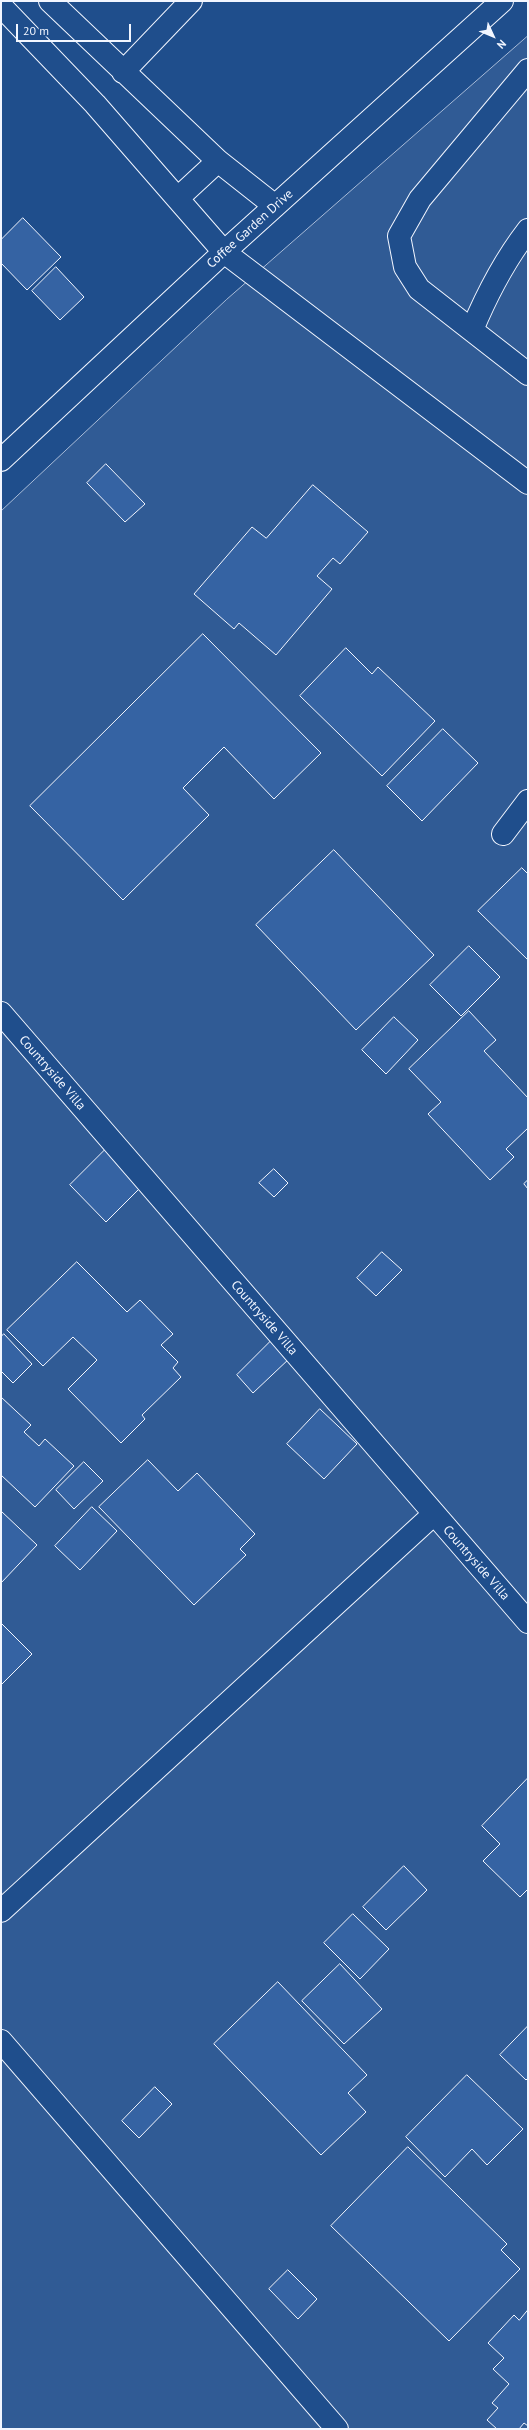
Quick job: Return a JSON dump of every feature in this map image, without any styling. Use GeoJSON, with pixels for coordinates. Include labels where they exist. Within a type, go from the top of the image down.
{"type":"FeatureCollection","features":[{"type":"Feature","properties":{"kind":"street"},"geometry":{"type":"LineString","coordinates":[[50,1],[218,161],[275,206]]}},
{"type":"Feature","properties":{"kind":"street"},"geometry":{"type":"LineString","coordinates":[[123,72],[191,1]]}},
{"type":"Feature","properties":{"kind":"street","name":"Coffee Garden Drive"},"geometry":{"type":"LineString","coordinates":[[1,460],[224,252],[502,1]]}},
{"type":"Feature","properties":{"kind":"street"},"geometry":{"type":"LineString","coordinates":[[1,6],[95,104],[224,252],[528,483]]}},
{"type":"Feature","properties":{"kind":"street"},"geometry":{"type":"LineString","coordinates":[[528,70],[420,199],[399,236],[405,267],[419,289],[528,374]]}},
{"type":"Feature","properties":{"kind":"street"},"geometry":{"type":"LineString","coordinates":[[178,198],[218,161]]}},
{"type":"Feature","properties":{"kind":"street"},"geometry":{"type":"LineString","coordinates":[[472,330],[489,290],[516,245],[528,230]]}},
{"type":"Feature","properties":{"kind":"street"},"geometry":{"type":"LineString","coordinates":[[503,834],[528,801]]}},
{"type":"Feature","properties":{"kind":"street","name":"Countryside Villa"},"geometry":{"type":"LineString","coordinates":[[1,1013],[528,1622]]}},
{"type":"Feature","properties":{"kind":"street"},"geometry":{"type":"LineString","coordinates":[[1,1911],[434,1514]]}},
{"type":"Feature","properties":{"kind":"street"},"geometry":{"type":"LineString","coordinates":[[1,2042],[337,2429]]}},
{"type":"Feature","properties":{"kind":"shaded area"},"geometry":{"type":"Polygon","coordinates":[[[528,36],[528,2429],[1,2429],[1,511],[226,300],[528,36]]]}},
{"type":"Feature","properties":{"kind":"building"},"geometry":{"type":"Polygon","coordinates":[[[23,218],[61,257],[27,290],[1,263],[1,240],[23,218]]]}},
{"type":"Feature","properties":{"kind":"building"},"geometry":{"type":"Polygon","coordinates":[[[56,267],[84,297],[60,320],[32,291],[56,267]]]}},
{"type":"Feature","properties":{"kind":"building"},"geometry":{"type":"Polygon","coordinates":[[[106,464],[145,504],[125,522],[87,483],[106,464]]]}},
{"type":"Feature","properties":{"kind":"building"},"geometry":{"type":"Polygon","coordinates":[[[313,485],[368,532],[340,564],[333,558],[317,576],[332,589],[276,655],[239,623],[234,629],[194,594],[252,527],[266,538],[313,485]]]}},
{"type":"Feature","properties":{"kind":"building"},"geometry":{"type":"Polygon","coordinates":[[[203,634],[321,753],[274,799],[224,747],[183,788],[209,815],[123,900],[30,806],[203,634]]]}},
{"type":"Feature","properties":{"kind":"building"},"geometry":{"type":"Polygon","coordinates":[[[346,648],[372,674],[378,667],[435,721],[382,776],[300,696],[346,648]]]}},
{"type":"Feature","properties":{"kind":"building"},"geometry":{"type":"Polygon","coordinates":[[[443,729],[478,763],[422,821],[387,786],[443,729]]]}},
{"type":"Feature","properties":{"kind":"building"},"geometry":{"type":"Polygon","coordinates":[[[334,850],[434,955],[356,1030],[256,925],[334,850]]]}},
{"type":"Feature","properties":{"kind":"building"},"geometry":{"type":"Polygon","coordinates":[[[522,868],[528,874],[528,960],[478,911],[522,868]]]}},
{"type":"Feature","properties":{"kind":"building"},"geometry":{"type":"Polygon","coordinates":[[[469,946],[500,977],[461,1016],[430,985],[469,946]]]}},
{"type":"Feature","properties":{"kind":"building"},"geometry":{"type":"Polygon","coordinates":[[[469,1011],[496,1040],[484,1051],[528,1098],[528,1128],[506,1149],[514,1157],[490,1180],[428,1114],[441,1102],[409,1069],[469,1011]]]}},
{"type":"Feature","properties":{"kind":"building"},"geometry":{"type":"Polygon","coordinates":[[[394,1017],[418,1040],[386,1074],[362,1050],[394,1017]]]}},
{"type":"Feature","properties":{"kind":"building"},"geometry":{"type":"Polygon","coordinates":[[[109,1146],[145,1183],[106,1222],[70,1185],[109,1146]]]}},
{"type":"Feature","properties":{"kind":"building"},"geometry":{"type":"Polygon","coordinates":[[[274,1169],[288,1183],[274,1197],[259,1183],[274,1169]]]}},
{"type":"Feature","properties":{"kind":"building"},"geometry":{"type":"Polygon","coordinates":[[[528,1180],[528,1189],[524,1184],[528,1180]]]}},
{"type":"Feature","properties":{"kind":"building"},"geometry":{"type":"Polygon","coordinates":[[[382,1252],[402,1270],[376,1296],[357,1278],[382,1252]]]}},
{"type":"Feature","properties":{"kind":"building"},"geometry":{"type":"Polygon","coordinates":[[[77,1262],[127,1312],[140,1300],[173,1334],[161,1345],[178,1362],[173,1368],[181,1377],[142,1415],[145,1419],[121,1443],[68,1389],[97,1360],[73,1337],[43,1366],[7,1330],[77,1262]]]}},
{"type":"Feature","properties":{"kind":"building"},"geometry":{"type":"Polygon","coordinates":[[[4,1334],[32,1364],[13,1383],[1,1371],[1,1337],[4,1334]]]}},
{"type":"Feature","properties":{"kind":"building"},"geometry":{"type":"Polygon","coordinates":[[[273,1339],[291,1357],[253,1393],[237,1375],[273,1339]]]}},
{"type":"Feature","properties":{"kind":"building"},"geometry":{"type":"Polygon","coordinates":[[[1,1397],[31,1425],[24,1432],[39,1446],[45,1439],[74,1466],[35,1507],[1,1475],[1,1397]]]}},
{"type":"Feature","properties":{"kind":"building"},"geometry":{"type":"Polygon","coordinates":[[[320,1409],[357,1444],[324,1479],[287,1444],[320,1409]]]}},
{"type":"Feature","properties":{"kind":"building"},"geometry":{"type":"Polygon","coordinates":[[[148,1460],[178,1491],[197,1473],[255,1534],[240,1549],[246,1555],[194,1605],[99,1507],[148,1460]]]}},
{"type":"Feature","properties":{"kind":"building"},"geometry":{"type":"Polygon","coordinates":[[[84,1462],[103,1481],[74,1509],[56,1490],[84,1462]]]}},
{"type":"Feature","properties":{"kind":"building"},"geometry":{"type":"Polygon","coordinates":[[[92,1507],[117,1531],[80,1570],[55,1546],[92,1507]]]}},
{"type":"Feature","properties":{"kind":"building"},"geometry":{"type":"Polygon","coordinates":[[[1,1511],[37,1545],[1,1583],[1,1511]]]}},
{"type":"Feature","properties":{"kind":"building"},"geometry":{"type":"Polygon","coordinates":[[[1,1623],[32,1654],[1,1685],[1,1623]]]}},
{"type":"Feature","properties":{"kind":"building"},"geometry":{"type":"Polygon","coordinates":[[[528,1778],[528,1889],[520,1897],[483,1861],[500,1844],[482,1826],[528,1778]]]}},
{"type":"Feature","properties":{"kind":"building"},"geometry":{"type":"Polygon","coordinates":[[[404,1866],[427,1890],[386,1930],[363,1907],[404,1866]]]}},
{"type":"Feature","properties":{"kind":"building"},"geometry":{"type":"Polygon","coordinates":[[[353,1914],[389,1949],[360,1979],[324,1943],[353,1914]]]}},
{"type":"Feature","properties":{"kind":"building"},"geometry":{"type":"Polygon","coordinates":[[[340,1964],[382,2009],[344,2044],[302,2001],[340,1964]]]}},
{"type":"Feature","properties":{"kind":"building"},"geometry":{"type":"Polygon","coordinates":[[[278,1982],[367,2075],[348,2093],[366,2112],[321,2155],[214,2044],[278,1982]]]}},
{"type":"Feature","properties":{"kind":"building"},"geometry":{"type":"Polygon","coordinates":[[[528,2026],[528,2078],[526,2080],[500,2055],[528,2026]]]}},
{"type":"Feature","properties":{"kind":"building"},"geometry":{"type":"Polygon","coordinates":[[[467,2075],[523,2129],[487,2165],[472,2149],[445,2177],[406,2137],[467,2075]]]}},
{"type":"Feature","properties":{"kind":"building"},"geometry":{"type":"Polygon","coordinates":[[[155,2087],[172,2104],[139,2138],[122,2121],[155,2087]]]}},
{"type":"Feature","properties":{"kind":"building"},"geometry":{"type":"Polygon","coordinates":[[[408,2147],[507,2244],[501,2250],[520,2269],[449,2341],[331,2226],[408,2147]]]}},
{"type":"Feature","properties":{"kind":"building"},"geometry":{"type":"Polygon","coordinates":[[[288,2270],[317,2299],[298,2319],[269,2289],[288,2270]]]}},
{"type":"Feature","properties":{"kind":"building"},"geometry":{"type":"Polygon","coordinates":[[[528,2310],[528,2426],[524,2423],[519,2429],[497,2429],[487,2420],[498,2408],[492,2403],[509,2384],[493,2369],[504,2358],[488,2343],[514,2315],[519,2320],[528,2310]]]}}]}
